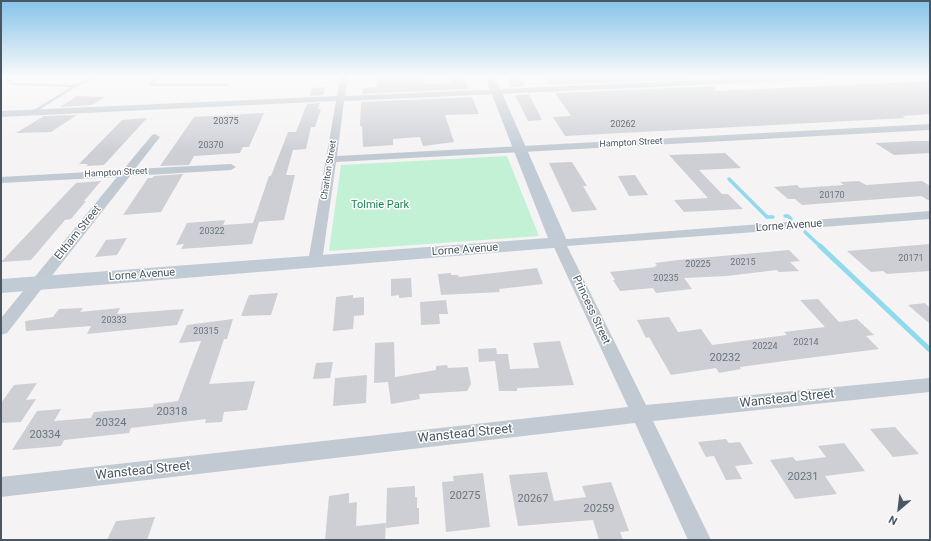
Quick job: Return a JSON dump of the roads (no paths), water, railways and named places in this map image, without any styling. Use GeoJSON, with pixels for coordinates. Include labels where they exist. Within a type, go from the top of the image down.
{"type":"FeatureCollection","features":[{"type":"Feature","properties":{"kind":"street"},"geometry":{"type":"LineString","coordinates":[[1,114],[248,102]]}},
{"type":"Feature","properties":{"kind":"street","name":"Charlton Street"},"geometry":{"type":"LineString","coordinates":[[315,262],[340,102]]}},
{"type":"Feature","properties":{"kind":"street","name":"Princess Street"},"geometry":{"type":"LineString","coordinates":[[500,102],[559,243],[700,540]]}},
{"type":"Feature","properties":{"kind":"street","name":"Hampton Street"},"geometry":{"type":"LineString","coordinates":[[331,160],[930,127]]}},
{"type":"Feature","properties":{"kind":"street","name":"Eltham Street"},"geometry":{"type":"LineString","coordinates":[[1,329],[155,137]]}},
{"type":"Feature","properties":{"kind":"street","name":"Hampton Street"},"geometry":{"type":"LineString","coordinates":[[1,180],[231,167]]}},
{"type":"Feature","properties":{"kind":"street","name":"Lorne Avenue"},"geometry":{"type":"LineString","coordinates":[[1,286],[930,215]]}},
{"type":"Feature","properties":{"kind":"street","name":"Wanstead Street"},"geometry":{"type":"LineString","coordinates":[[1,487],[640,414],[930,385]]}},
{"type":"Feature","properties":{"kind":"lane"},"geometry":{"type":"LineString","coordinates":[[34,112],[49,102]]}},
{"type":"Feature","properties":{"kind":"waterway"},"geometry":{"type":"LineString","coordinates":[[729,179],[767,217],[773,217]]}},
{"type":"Feature","properties":{"kind":"waterway"},"geometry":{"type":"LineString","coordinates":[[785,216],[788,216],[791,219]]}},
{"type":"Feature","properties":{"kind":"waterway"},"geometry":{"type":"LineString","coordinates":[[805,232],[821,247]]}},
{"type":"Feature","properties":{"kind":"waterway"},"geometry":{"type":"LineString","coordinates":[[820,246],[930,350]]}},
{"type":"Feature","properties":{"kind":"park label","name":"Tolmie Park"},"geometry":{"type":"Point","coordinates":[380,205]}}]}
